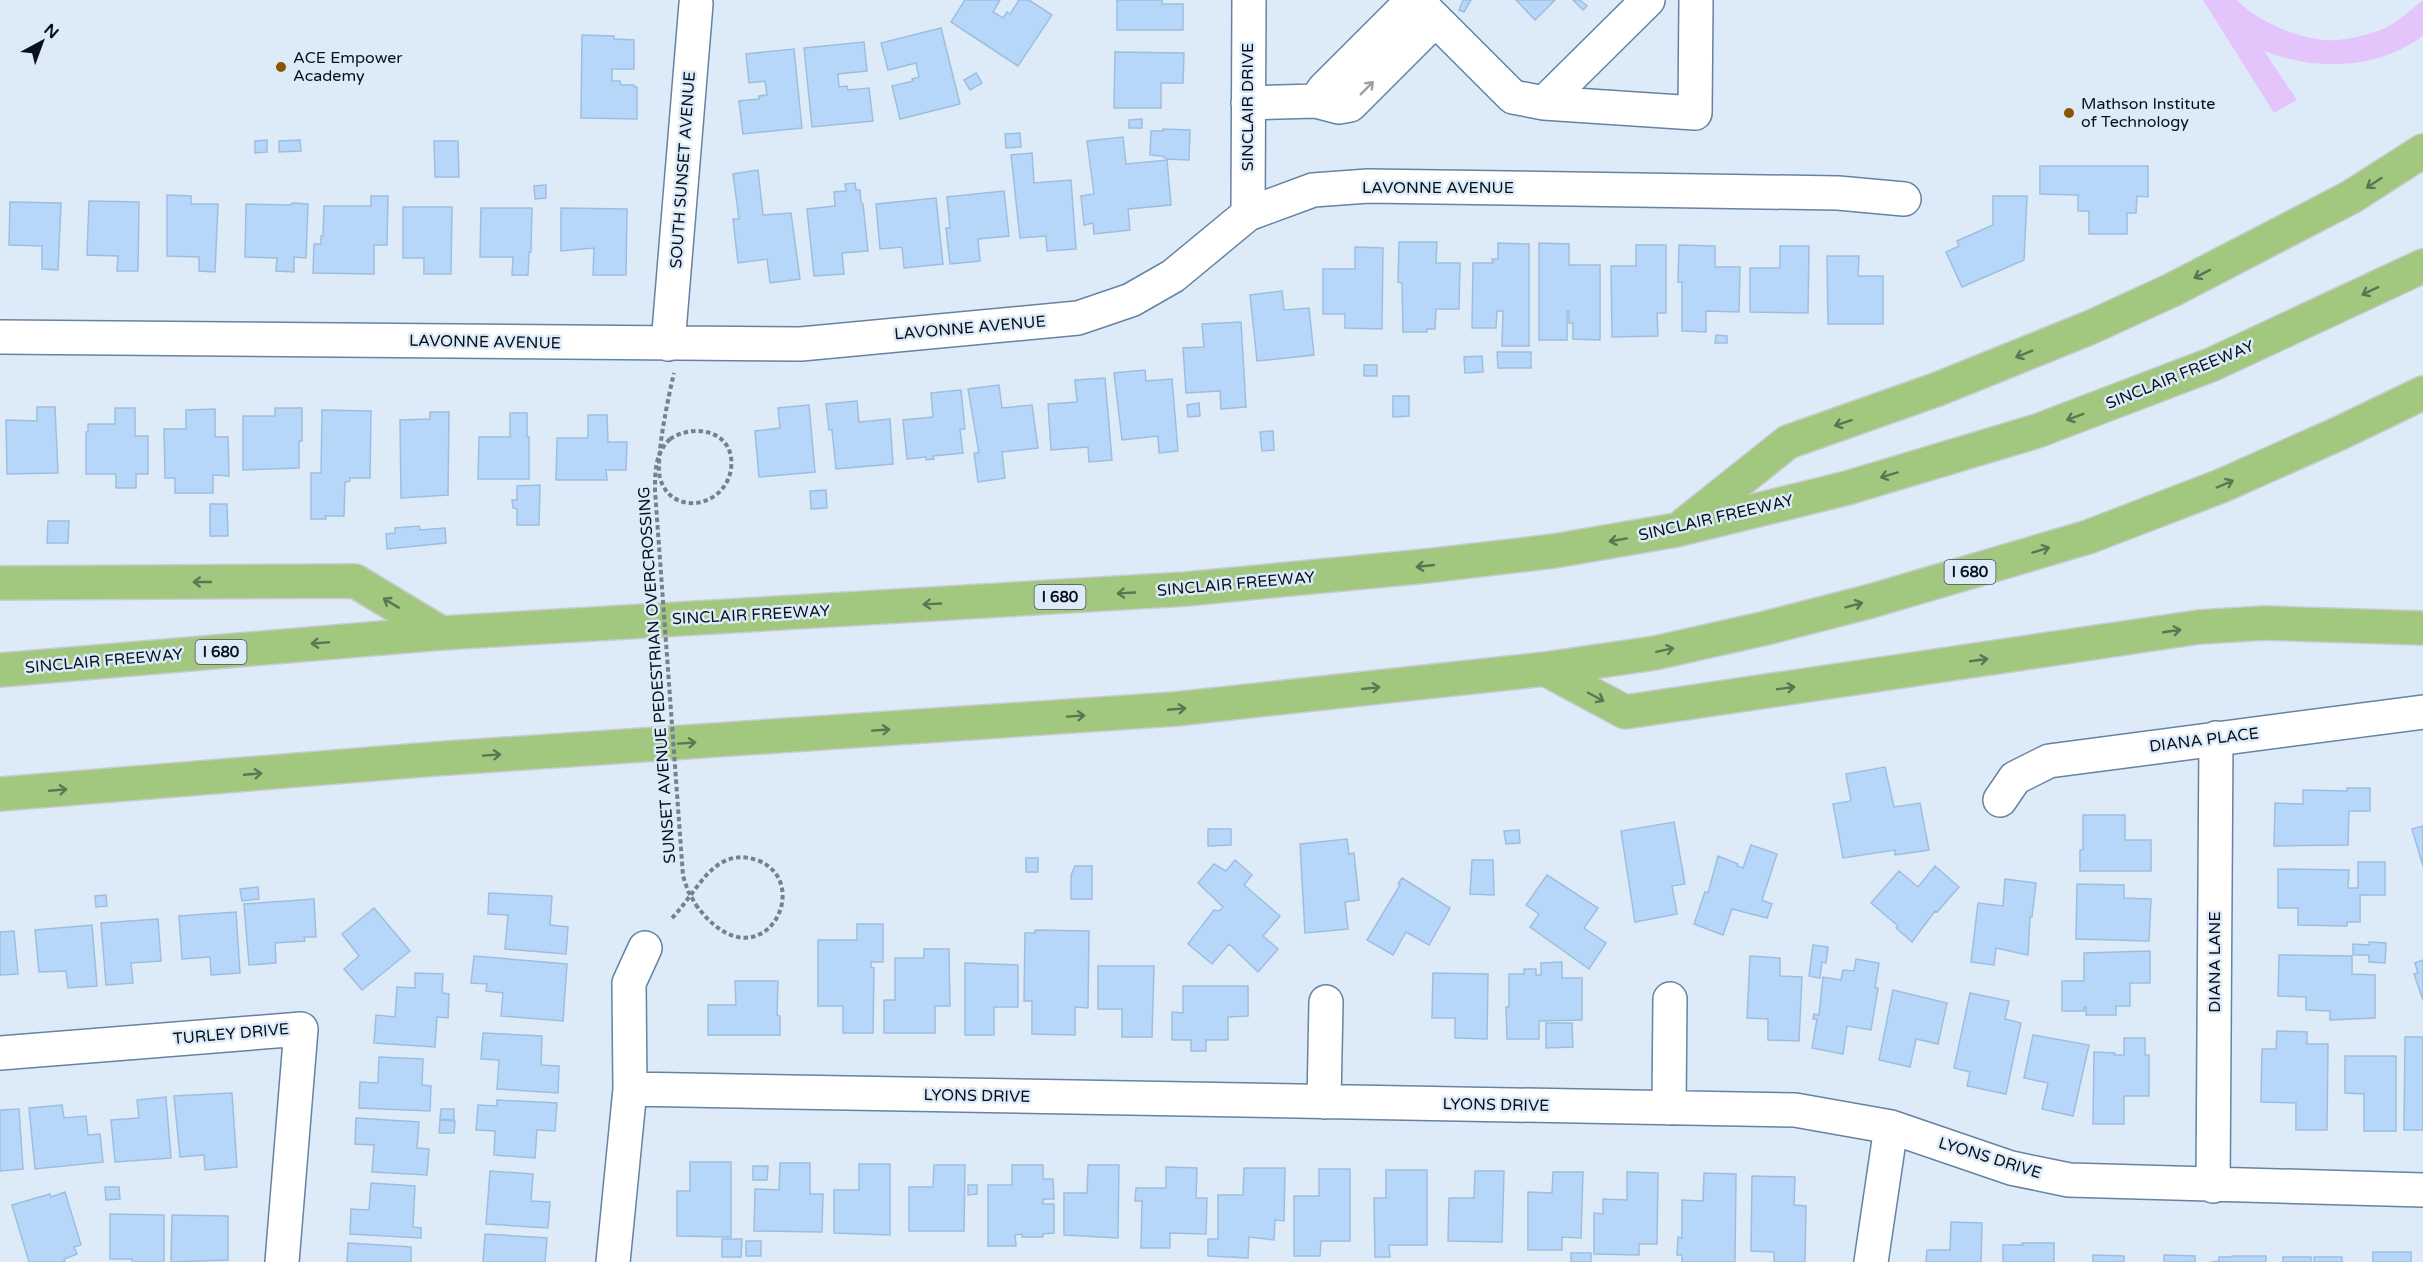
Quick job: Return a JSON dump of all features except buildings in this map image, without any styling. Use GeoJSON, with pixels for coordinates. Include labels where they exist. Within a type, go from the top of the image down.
{"type":"FeatureCollection","features":[{"type":"Feature","properties":{"kind":"highway"},"geometry":{"type":"LineString","coordinates":[[1676,530],[1788,442],[1938,389],[2089,328],[2172,290],[2351,197],[2423,151]]}},
{"type":"Feature","properties":{"kind":"highway","name":"SINCLAIR FREEWAY"},"geometry":{"type":"LineString","coordinates":[[0,670],[441,633],[1186,589],[1438,565],[1554,551],[1676,530],[1847,488],[2037,431],[2213,364],[2423,266]]}},
{"type":"Feature","properties":{"kind":"highway","name":"I 680"},"geometry":{"type":"LineString","coordinates":[[0,794],[434,759],[1175,709],[1545,669],[1655,652],[1766,628],[1871,601],[2088,537],[2221,486],[2340,434],[2423,393]]}},
{"type":"Feature","properties":{"kind":"highway"},"geometry":{"type":"LineString","coordinates":[[0,584],[356,581],[441,633]]}},
{"type":"Feature","properties":{"kind":"highway"},"geometry":{"type":"LineString","coordinates":[[1545,669],[1625,712],[2199,627],[2265,622],[2423,628]]}},
{"type":"Feature","properties":{"kind":"street","name":"SINCLAIR DRIVE"},"geometry":{"type":"LineString","coordinates":[[1248,214],[1249,0]]}},
{"type":"Feature","properties":{"kind":"street"},"geometry":{"type":"LineString","coordinates":[[1544,103],[1648,0]]}},
{"type":"Feature","properties":{"kind":"street"},"geometry":{"type":"LineString","coordinates":[[1248,103],[1316,101],[1339,107],[1350,105],[1422,7],[1513,97],[1544,103],[1695,113],[1696,0]]}},
{"type":"Feature","properties":{"kind":"street","name":"SOUTH SUNSET AVENUE"},"geometry":{"type":"LineString","coordinates":[[672,358],[703,1]]}},
{"type":"Feature","properties":{"kind":"street","name":"LAVONNE AVENUE"},"geometry":{"type":"LineString","coordinates":[[0,337],[672,358],[1078,318],[1131,300],[1173,276],[1248,214],[1313,190],[1368,186],[1838,193],[1904,199]]}},
{"type":"Feature","properties":{"kind":"street","name":"DIANA PLACE"},"geometry":{"type":"LineString","coordinates":[[2000,800],[2015,778],[2049,761],[2423,712]]}},
{"type":"Feature","properties":{"kind":"street","name":"DIANA LANE"},"geometry":{"type":"LineString","coordinates":[[2213,1186],[2216,738]]}},
{"type":"Feature","properties":{"kind":"street"},"geometry":{"type":"LineString","coordinates":[[613,1262],[630,1089],[629,983],[645,948]]}},
{"type":"Feature","properties":{"kind":"street"},"geometry":{"type":"LineString","coordinates":[[1669,1108],[1670,999]]}},
{"type":"Feature","properties":{"kind":"street"},"geometry":{"type":"LineString","coordinates":[[1324,1102],[1326,1002]]}},
{"type":"Feature","properties":{"kind":"street","name":"TURLEY DRIVE"},"geometry":{"type":"LineString","coordinates":[[0,1053],[301,1029],[282,1262]]}},
{"type":"Feature","properties":{"kind":"street","name":"LYONS DRIVE"},"geometry":{"type":"LineString","coordinates":[[630,1089],[1795,1110],[1891,1127],[2011,1168],[2069,1180],[2213,1186],[2423,1190]]}},
{"type":"Feature","properties":{"kind":"street"},"geometry":{"type":"LineString","coordinates":[[1871,1262],[1891,1127]]}},
{"type":"Feature","properties":{"kind":"path","name":"SUNSET AVENUE PEDESTRIAN OVERCROSSING"},"geometry":{"type":"LineString","coordinates":[[672,358],[672,384],[660,448],[660,458],[659,477],[666,489],[683,502],[708,501],[720,493],[727,480],[731,461],[728,448],[721,440],[702,430],[692,429],[680,432],[663,445],[658,454],[655,465],[655,502],[683,876],[688,891],[692,898],[696,905],[704,915],[726,934],[737,938],[759,935],[774,923],[783,904],[781,886],[776,874],[763,863],[746,856],[732,858],[719,864],[709,874],[694,892],[687,901],[672,918]]}},
{"type":"Feature","properties":{"kind":"shaded area"},"geometry":{"type":"Polygon","coordinates":[[[2203,0],[2237,0],[2257,16],[2283,29],[2312,38],[2337,40],[2378,31],[2396,21],[2423,0],[2423,36],[2386,56],[2346,64],[2305,62],[2264,51],[2297,100],[2274,113],[2203,0]]]}},
{"type":"Feature","properties":{"kind":"place","name":"ACE Empower Academy"},"geometry":{"type":"Point","coordinates":[281,67]}},
{"type":"Feature","properties":{"kind":"place","name":"Mathson Institute of Technology"},"geometry":{"type":"Point","coordinates":[2069,113]}}]}
